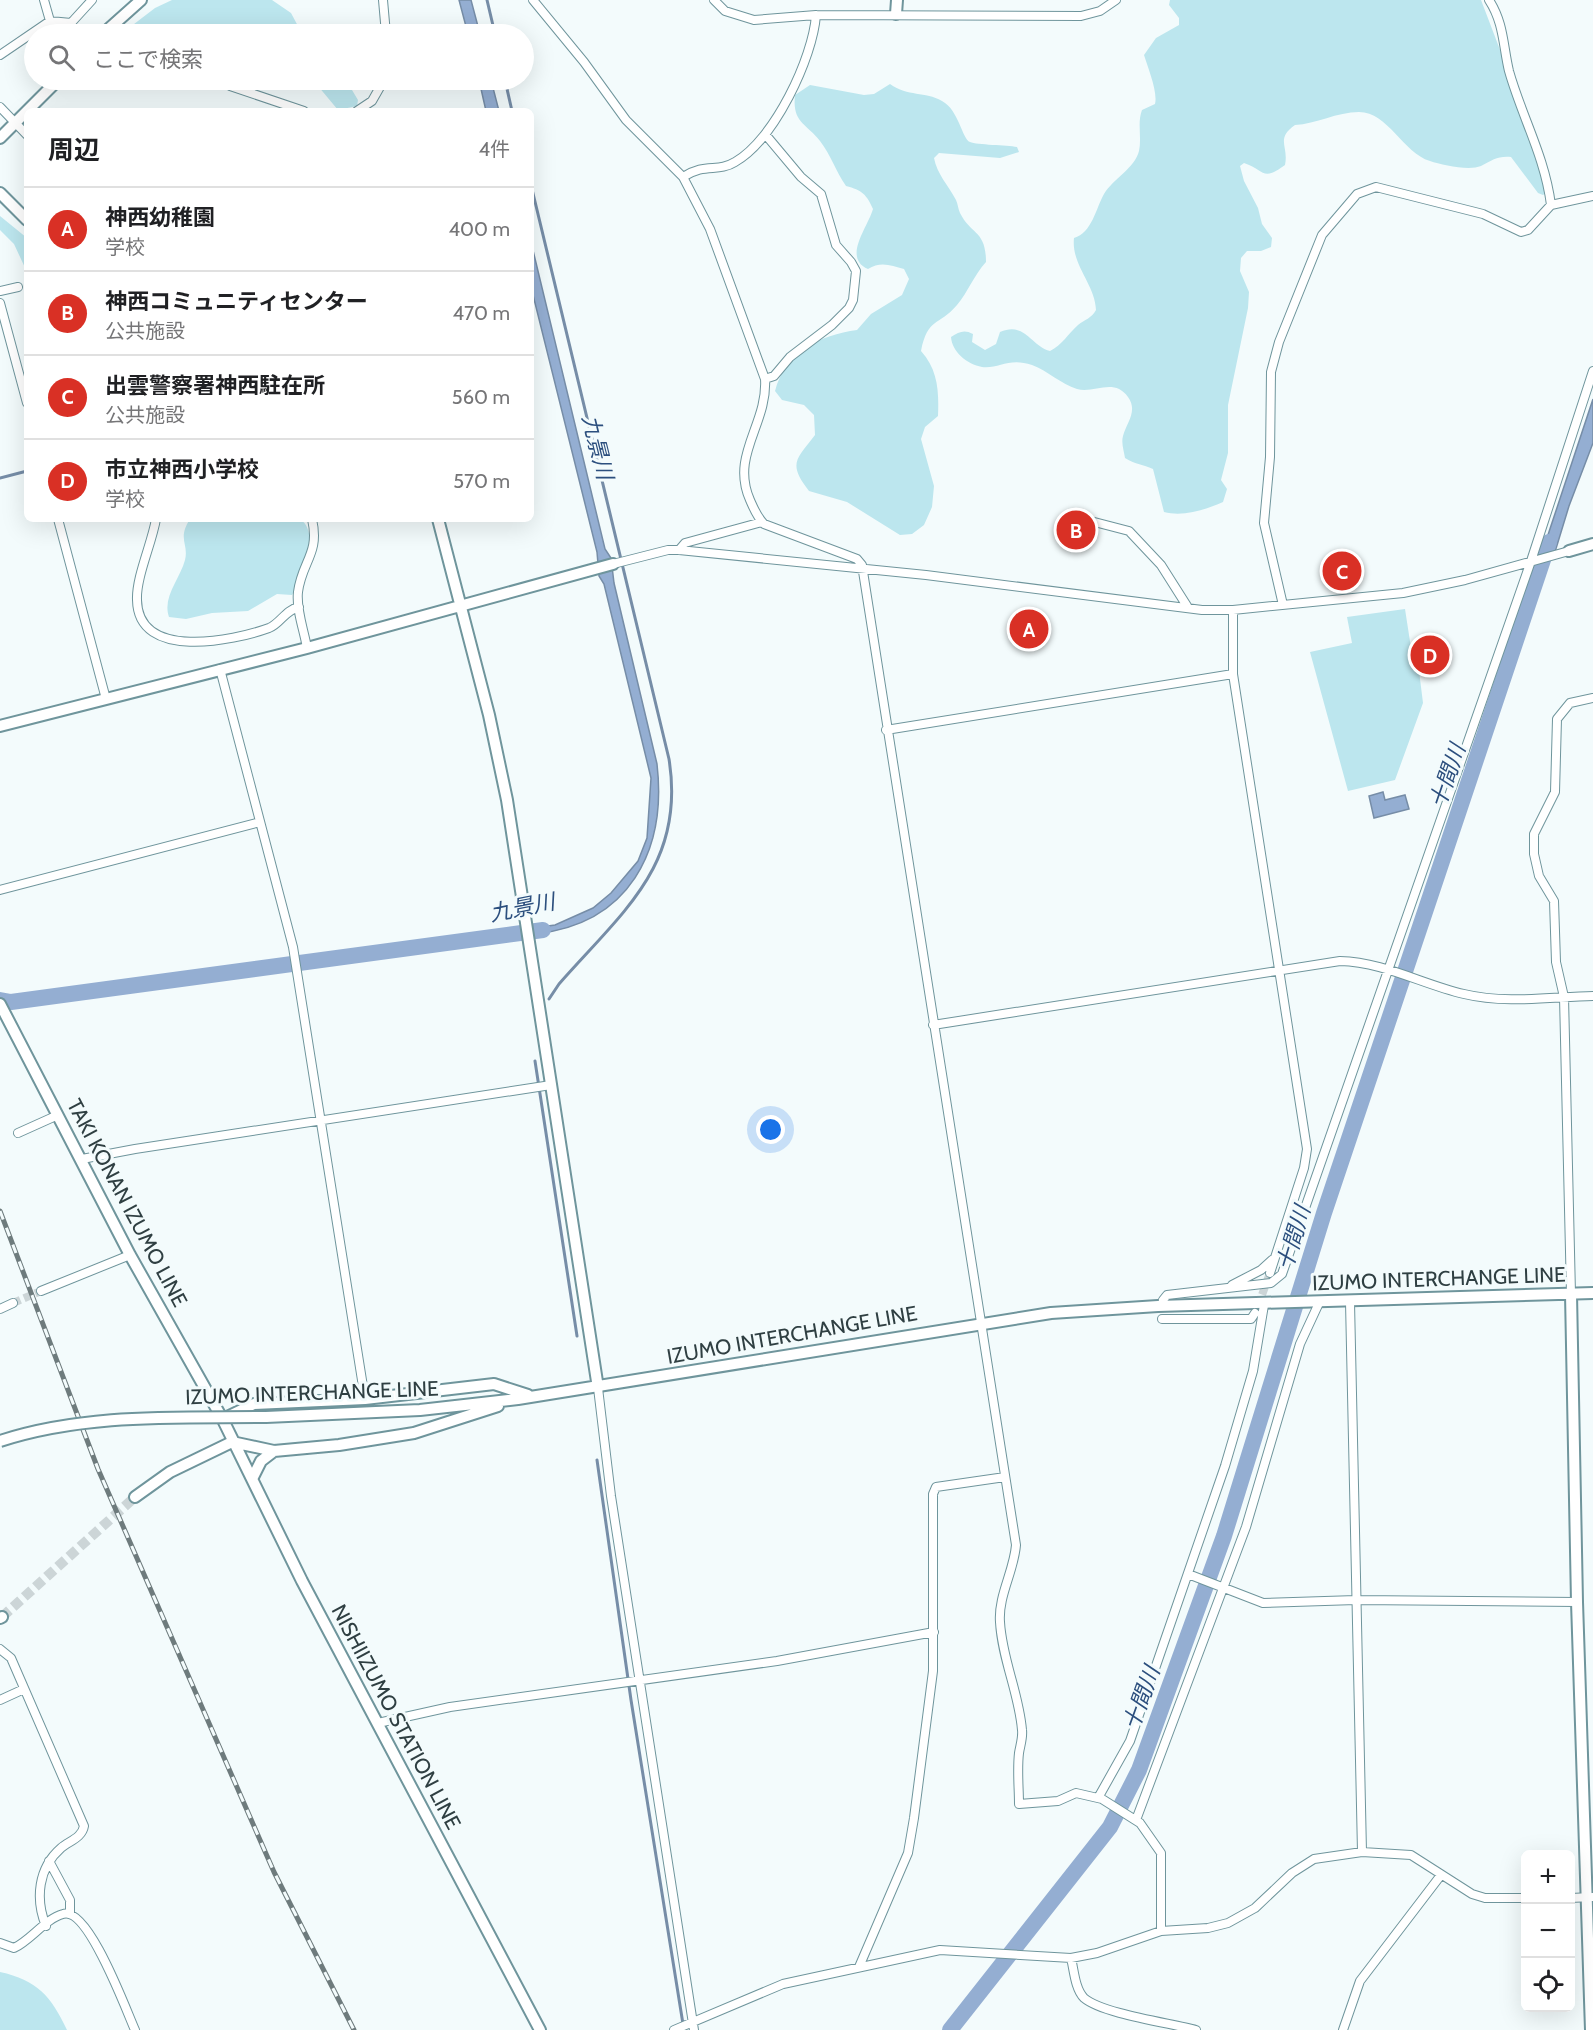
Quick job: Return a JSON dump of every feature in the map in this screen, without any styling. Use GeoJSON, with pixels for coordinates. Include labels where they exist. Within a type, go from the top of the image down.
{"type":"FeatureCollection","features":[{"type":"Feature","properties":{"kind":"main road"},"geometry":{"type":"LineString","coordinates":[[114,24],[141,0]]}},
{"type":"Feature","properties":{"kind":"main road"},"geometry":{"type":"LineString","coordinates":[[896,14],[897,0]]}},
{"type":"Feature","properties":{"kind":"main road"},"geometry":{"type":"LineString","coordinates":[[33,108],[49,90]]}},
{"type":"Feature","properties":{"kind":"main road"},"geometry":{"type":"LineString","coordinates":[[0,138],[24,116]]}},
{"type":"Feature","properties":{"kind":"main road"},"geometry":{"type":"LineString","coordinates":[[0,193],[24,217]]}},
{"type":"Feature","properties":{"kind":"main road"},"geometry":{"type":"LineString","coordinates":[[439,522],[499,759],[598,1388]]}},
{"type":"Feature","properties":{"kind":"main road"},"geometry":{"type":"LineString","coordinates":[[1569,551],[1593,544]]}},
{"type":"Feature","properties":{"kind":"main road"},"geometry":{"type":"LineString","coordinates":[[0,726],[307,648],[619,563]]}},
{"type":"Feature","properties":{"kind":"main road","name":"TAKI KONAN IZUMO LINE"},"geometry":{"type":"LineString","coordinates":[[0,1004],[130,1255],[223,1420]]}},
{"type":"Feature","properties":{"kind":"main road","name":"IZUMO INTERCHANGE LINE"},"geometry":{"type":"LineString","coordinates":[[0,1441],[36,1430],[79,1422],[420,1410],[518,1399],[598,1388],[981,1322],[1106,1309],[1593,1293]]}},
{"type":"Feature","properties":{"kind":"main road"},"geometry":{"type":"LineString","coordinates":[[1570,1294],[1577,1602],[1591,1898],[1591,2030]]}},
{"type":"Feature","properties":{"kind":"main road"},"geometry":{"type":"LineString","coordinates":[[223,1420],[254,1404],[364,1398],[494,1384],[532,1397]]}},
{"type":"Feature","properties":{"kind":"main road"},"geometry":{"type":"LineString","coordinates":[[135,1497],[170,1472],[232,1442],[274,1451],[339,1445],[414,1433],[518,1399]]}},
{"type":"Feature","properties":{"kind":"main road","name":"NISHIIZUMO STATION LINE"},"geometry":{"type":"LineString","coordinates":[[223,1420],[302,1581],[540,2030]]}},
{"type":"Feature","properties":{"kind":"main road"},"geometry":{"type":"LineString","coordinates":[[252,1479],[261,1461],[274,1451]]}},
{"type":"Feature","properties":{"kind":"street"},"geometry":{"type":"LineString","coordinates":[[44,0],[50,21]]}},
{"type":"Feature","properties":{"kind":"street"},"geometry":{"type":"LineString","coordinates":[[45,24],[50,21],[71,23],[92,0]]}},
{"type":"Feature","properties":{"kind":"street"},"geometry":{"type":"LineString","coordinates":[[383,0],[385,24]]}},
{"type":"Feature","properties":{"kind":"street"},"geometry":{"type":"LineString","coordinates":[[533,0],[584,62],[626,120],[684,177],[710,229],[765,379],[762,406],[742,474],[746,493],[762,522]]}},
{"type":"Feature","properties":{"kind":"street"},"geometry":{"type":"LineString","coordinates":[[714,0],[725,11],[754,20],[816,15],[896,14],[1081,16],[1100,10],[1116,0]]}},
{"type":"Feature","properties":{"kind":"street"},"geometry":{"type":"LineString","coordinates":[[1489,0],[1501,21],[1510,72],[1549,184],[1551,205]]}},
{"type":"Feature","properties":{"kind":"street"},"geometry":{"type":"LineString","coordinates":[[684,177],[700,168],[732,164],[746,155],[765,134],[799,73],[815,28],[816,15]]}},
{"type":"Feature","properties":{"kind":"street"},"geometry":{"type":"LineString","coordinates":[[1,53],[24,38]]}},
{"type":"Feature","properties":{"kind":"street"},"geometry":{"type":"LineString","coordinates":[[242,90],[295,108]]}},
{"type":"Feature","properties":{"kind":"street"},"geometry":{"type":"LineString","coordinates":[[362,108],[372,101],[378,90]]}},
{"type":"Feature","properties":{"kind":"street"},"geometry":{"type":"LineString","coordinates":[[0,107],[24,132]]}},
{"type":"Feature","properties":{"kind":"street"},"geometry":{"type":"LineString","coordinates":[[765,134],[801,177],[821,194],[836,245],[851,262],[855,271],[853,300],[849,308],[832,325],[790,357],[774,376],[765,379]]}},
{"type":"Feature","properties":{"kind":"street"},"geometry":{"type":"LineString","coordinates":[[1283,605],[1264,523],[1270,457],[1271,372],[1279,342],[1326,229],[1357,195],[1371,187],[1391,189],[1483,214],[1521,232],[1528,230],[1551,205],[1593,196]]}},
{"type":"Feature","properties":{"kind":"street"},"geometry":{"type":"LineString","coordinates":[[0,291],[18,287]]}},
{"type":"Feature","properties":{"kind":"street"},"geometry":{"type":"LineString","coordinates":[[0,303],[24,392]]}},
{"type":"Feature","properties":{"kind":"street"},"geometry":{"type":"LineString","coordinates":[[1163,1300],[1167,1295],[1271,1283],[1282,1274],[1533,560],[1593,370]]}},
{"type":"Feature","properties":{"kind":"street"},"geometry":{"type":"LineString","coordinates":[[1079,518],[1129,531],[1161,565],[1187,606]]}},
{"type":"Feature","properties":{"kind":"street"},"geometry":{"type":"LineString","coordinates":[[59,522],[106,699]]}},
{"type":"Feature","properties":{"kind":"street"},"geometry":{"type":"LineString","coordinates":[[155,522],[136,597],[140,615],[151,631],[180,642],[225,638],[269,628],[290,610],[299,607]]}},
{"type":"Feature","properties":{"kind":"street"},"geometry":{"type":"LineString","coordinates":[[307,648],[299,607],[299,588],[315,539],[312,522]]}},
{"type":"Feature","properties":{"kind":"street"},"geometry":{"type":"LineString","coordinates":[[679,550],[685,543],[762,522],[857,559],[862,568],[1016,1545],[1015,1563],[1002,1599],[999,1619],[1005,1660],[1015,1687],[1023,1733],[1019,1753],[1019,1804],[1058,1801],[1076,1793],[1100,1798],[1134,1819],[1161,1853],[1161,1931]]}},
{"type":"Feature","properties":{"kind":"street"},"geometry":{"type":"LineString","coordinates":[[619,563],[668,550],[679,550],[862,568],[1187,606],[1202,610],[1233,610],[1413,591],[1569,551]]}},
{"type":"Feature","properties":{"kind":"street"},"geometry":{"type":"LineString","coordinates":[[1233,610],[1233,674],[1307,1149],[1304,1168],[1270,1273]]}},
{"type":"Feature","properties":{"kind":"street"},"geometry":{"type":"LineString","coordinates":[[220,669],[294,954],[364,1398]]}},
{"type":"Feature","properties":{"kind":"street"},"geometry":{"type":"LineString","coordinates":[[886,730],[1233,674]]}},
{"type":"Feature","properties":{"kind":"street"},"geometry":{"type":"LineString","coordinates":[[1570,1294],[1564,997],[1556,962],[1554,901],[1539,876],[1534,854],[1534,834],[1555,792],[1557,719],[1570,702],[1593,698]]}},
{"type":"Feature","properties":{"kind":"street"},"geometry":{"type":"LineString","coordinates":[[0,890],[260,822]]}},
{"type":"Feature","properties":{"kind":"street"},"geometry":{"type":"LineString","coordinates":[[933,1024],[1340,961],[1389,969],[1464,994],[1501,999],[1593,996]]}},
{"type":"Feature","properties":{"kind":"street"},"geometry":{"type":"LineString","coordinates":[[82,1159],[551,1085]]}},
{"type":"Feature","properties":{"kind":"street"},"geometry":{"type":"LineString","coordinates":[[18,1133],[58,1115]]}},
{"type":"Feature","properties":{"kind":"street"},"geometry":{"type":"LineString","coordinates":[[41,1291],[130,1255]]}},
{"type":"Feature","properties":{"kind":"street"},"geometry":{"type":"LineString","coordinates":[[1225,1288],[1261,1270],[1275,1256]]}},
{"type":"Feature","properties":{"kind":"street"},"geometry":{"type":"LineString","coordinates":[[1350,1302],[1362,1852]]}},
{"type":"Feature","properties":{"kind":"street"},"geometry":{"type":"LineString","coordinates":[[1134,1819],[1246,1527],[1300,1344],[1315,1303]]}},
{"type":"Feature","properties":{"kind":"street"},"geometry":{"type":"LineString","coordinates":[[0,1309],[13,1304]]}},
{"type":"Feature","properties":{"kind":"street"},"geometry":{"type":"LineString","coordinates":[[1100,1798],[1130,1741],[1190,1575],[1253,1371],[1269,1304]]}},
{"type":"Feature","properties":{"kind":"street"},"geometry":{"type":"LineString","coordinates":[[1162,1318],[1251,1319],[1255,1313]]}},
{"type":"Feature","properties":{"kind":"street"},"geometry":{"type":"LineString","coordinates":[[598,1388],[611,1497],[692,2026]]}},
{"type":"Feature","properties":{"kind":"street"},"geometry":{"type":"LineString","coordinates":[[859,1967],[908,1853],[933,1671],[933,1494],[936,1487],[1005,1477]]}},
{"type":"Feature","properties":{"kind":"street"},"geometry":{"type":"LineString","coordinates":[[1190,1575],[1263,1603],[1356,1600],[1577,1602]]}},
{"type":"Feature","properties":{"kind":"street"},"geometry":{"type":"LineString","coordinates":[[378,1723],[450,1707],[777,1660],[934,1632]]}},
{"type":"Feature","properties":{"kind":"street"},"geometry":{"type":"LineString","coordinates":[[0,1648],[11,1658],[84,1826],[79,1836],[61,1848],[49,1861],[39,1892],[46,1926]]}},
{"type":"Feature","properties":{"kind":"street"},"geometry":{"type":"LineString","coordinates":[[0,1700],[24,1689]]}},
{"type":"Feature","properties":{"kind":"street"},"geometry":{"type":"LineString","coordinates":[[674,2030],[692,2026],[783,1984],[940,1950],[985,1952],[1032,1958],[1071,1958],[1097,1953],[1161,1931],[1208,1928],[1228,1923],[1255,1908],[1292,1873],[1314,1859],[1362,1852],[1411,1855],[1472,1894],[1485,1898],[1521,1899]]}},
{"type":"Feature","properties":{"kind":"street"},"geometry":{"type":"LineString","coordinates":[[49,1861],[70,1900],[70,1913]]}},
{"type":"Feature","properties":{"kind":"street"},"geometry":{"type":"LineString","coordinates":[[1343,2030],[1360,1981],[1441,1875]]}},
{"type":"Feature","properties":{"kind":"street"},"geometry":{"type":"LineString","coordinates":[[1575,1898],[1591,1898]]}},
{"type":"Feature","properties":{"kind":"street"},"geometry":{"type":"LineString","coordinates":[[0,1943],[14,1948],[60,1916],[70,1913],[80,1919],[102,1957],[135,2030]]}},
{"type":"Feature","properties":{"kind":"street"},"geometry":{"type":"LineString","coordinates":[[1071,1958],[1078,1987],[1085,1998],[1128,2016],[1196,2030]]}},
{"type":"Feature","properties":{"kind":"shaded area"},"geometry":{"type":"Polygon","coordinates":[[[172,0],[272,0],[291,13],[297,24],[134,24],[155,8],[172,0]]]}},
{"type":"Feature","properties":{"kind":"shaded area"},"geometry":{"type":"Polygon","coordinates":[[[459,0],[471,0],[477,24],[465,24],[459,0]]]}},
{"type":"Feature","properties":{"kind":"shaded area"},"geometry":{"type":"Polygon","coordinates":[[[1170,0],[1481,0],[1534,139],[1547,192],[1543,195],[1538,193],[1511,157],[1499,158],[1470,168],[1435,163],[1420,157],[1379,119],[1359,112],[1295,125],[1284,139],[1285,165],[1272,173],[1264,173],[1244,163],[1240,166],[1244,181],[1258,208],[1262,224],[1272,238],[1271,247],[1261,251],[1247,251],[1241,258],[1240,271],[1249,292],[1248,308],[1228,405],[1228,453],[1221,480],[1227,489],[1223,502],[1201,510],[1179,514],[1164,512],[1153,469],[1125,458],[1122,439],[1132,407],[1128,397],[1122,391],[1110,387],[1077,389],[1024,363],[982,367],[966,360],[957,352],[951,337],[962,332],[970,332],[973,334],[972,342],[985,350],[996,344],[1000,332],[1009,329],[1022,332],[1050,351],[1096,310],[1092,292],[1076,257],[1074,238],[1089,226],[1104,194],[1137,157],[1140,146],[1142,110],[1155,104],[1156,99],[1144,55],[1156,38],[1179,25],[1179,18],[1169,5],[1170,0]]]}},
{"type":"Feature","properties":{"kind":"shaded area"},"geometry":{"type":"Polygon","coordinates":[[[890,84],[903,91],[936,98],[948,105],[970,142],[1017,147],[1019,152],[1000,158],[939,153],[934,158],[964,220],[981,238],[986,262],[957,305],[930,327],[924,340],[921,351],[934,373],[938,398],[938,416],[925,427],[921,439],[934,486],[932,507],[924,525],[912,534],[900,535],[847,502],[809,491],[802,482],[796,467],[799,456],[815,435],[814,415],[804,405],[782,400],[775,391],[780,377],[796,356],[817,341],[857,330],[871,314],[902,295],[909,279],[904,269],[881,264],[868,269],[857,258],[859,242],[873,209],[863,194],[846,186],[824,146],[801,122],[795,104],[795,95],[810,85],[864,95],[874,94],[890,84]]]}},
{"type":"Feature","properties":{"kind":"shaded area"},"geometry":{"type":"Polygon","coordinates":[[[321,90],[352,90],[358,100],[357,106],[336,108],[321,90]]]}},
{"type":"Feature","properties":{"kind":"shaded area"},"geometry":{"type":"Polygon","coordinates":[[[481,90],[494,90],[498,108],[485,108],[481,90]]]}},
{"type":"Feature","properties":{"kind":"shaded area"},"geometry":{"type":"Polygon","coordinates":[[[0,216],[24,236],[24,266],[14,244],[0,230],[0,216]]]}},
{"type":"Feature","properties":{"kind":"shaded area"},"geometry":{"type":"Polygon","coordinates":[[[534,254],[605,549],[611,558],[614,583],[657,764],[658,796],[655,826],[648,853],[635,878],[618,899],[595,915],[568,927],[535,934],[534,928],[555,925],[593,908],[611,893],[638,861],[647,838],[651,778],[604,584],[599,576],[597,552],[534,299],[534,254]]]}},
{"type":"Feature","properties":{"kind":"shaded area"},"geometry":{"type":"Polygon","coordinates":[[[1593,399],[1593,443],[1569,506],[1555,552],[1541,556],[1593,399]]]}},
{"type":"Feature","properties":{"kind":"shaded area"},"geometry":{"type":"Polygon","coordinates":[[[188,522],[303,522],[309,534],[310,545],[297,587],[292,595],[277,594],[248,611],[212,613],[186,619],[169,617],[168,602],[185,560],[184,532],[188,522]]]}},
{"type":"Feature","properties":{"kind":"shaded area"},"geometry":{"type":"Polygon","coordinates":[[[1405,609],[1411,648],[1416,647],[1423,703],[1395,780],[1348,791],[1310,652],[1352,643],[1347,617],[1405,609]]]}},
{"type":"Feature","properties":{"kind":"shaded area"},"geometry":{"type":"Polygon","coordinates":[[[1383,792],[1385,800],[1405,795],[1409,809],[1374,818],[1369,796],[1383,792]]]}},
{"type":"Feature","properties":{"kind":"shaded area"},"geometry":{"type":"Polygon","coordinates":[[[0,1972],[24,1980],[41,1991],[55,2008],[67,2030],[0,2030],[0,1972]]]}},
{"type":"Feature","properties":{"kind":"waterway"},"geometry":{"type":"LineString","coordinates":[[487,0],[493,24]]}},
{"type":"Feature","properties":{"kind":"waterway"},"geometry":{"type":"LineString","coordinates":[[507,90],[511,108]]}},
{"type":"Feature","properties":{"kind":"waterway"},"geometry":{"type":"LineString","coordinates":[[534,197],[669,759],[672,796],[668,829],[658,858],[644,884],[626,909],[559,984],[549,999]]}},
{"type":"Feature","properties":{"kind":"waterway"},"geometry":{"type":"LineString","coordinates":[[0,478],[24,472]]}},
{"type":"Feature","properties":{"kind":"waterway","name":"十間川"},"geometry":{"type":"LineString","coordinates":[[950,2030],[1110,1827],[1139,1770],[1224,1536],[1324,1213],[1549,542]]}},
{"type":"Feature","properties":{"kind":"waterway","name":"九景川"},"geometry":{"type":"LineString","coordinates":[[0,1000],[11,1002],[543,930]]}},
{"type":"Feature","properties":{"kind":"waterway"},"geometry":{"type":"LineString","coordinates":[[535,1061],[577,1336]]}},
{"type":"Feature","properties":{"kind":"waterway"},"geometry":{"type":"LineString","coordinates":[[597,1460],[631,1700],[683,2024]]}},
{"type":"Feature","properties":{"kind":"tunnel"},"geometry":{"type":"LineString","coordinates":[[1258,1306],[1270,1273]]}},
{"type":"Feature","properties":{"kind":"tunnel"},"geometry":{"type":"LineString","coordinates":[[13,1303],[41,1291]]}},
{"type":"Feature","properties":{"kind":"tunnel"},"geometry":{"type":"LineString","coordinates":[[2,1617],[135,1497]]}},
{"type":"Feature","properties":{"kind":"railway"},"geometry":{"type":"LineString","coordinates":[[0,1211],[98,1469],[274,1872],[354,2030]]}},
{"type":"Feature","properties":{"kind":"place","name":"神西コミュニティセンター"},"geometry":{"type":"Point","coordinates":[1076,530]}},
{"type":"Feature","properties":{"kind":"place","name":"出雲警察署神西駐在所"},"geometry":{"type":"Point","coordinates":[1342,571]}},
{"type":"Feature","properties":{"kind":"place","name":"神西幼稚園"},"geometry":{"type":"Point","coordinates":[1029,629]}},
{"type":"Feature","properties":{"kind":"place","name":"市立神西小学校"},"geometry":{"type":"Point","coordinates":[1430,655]}}]}
